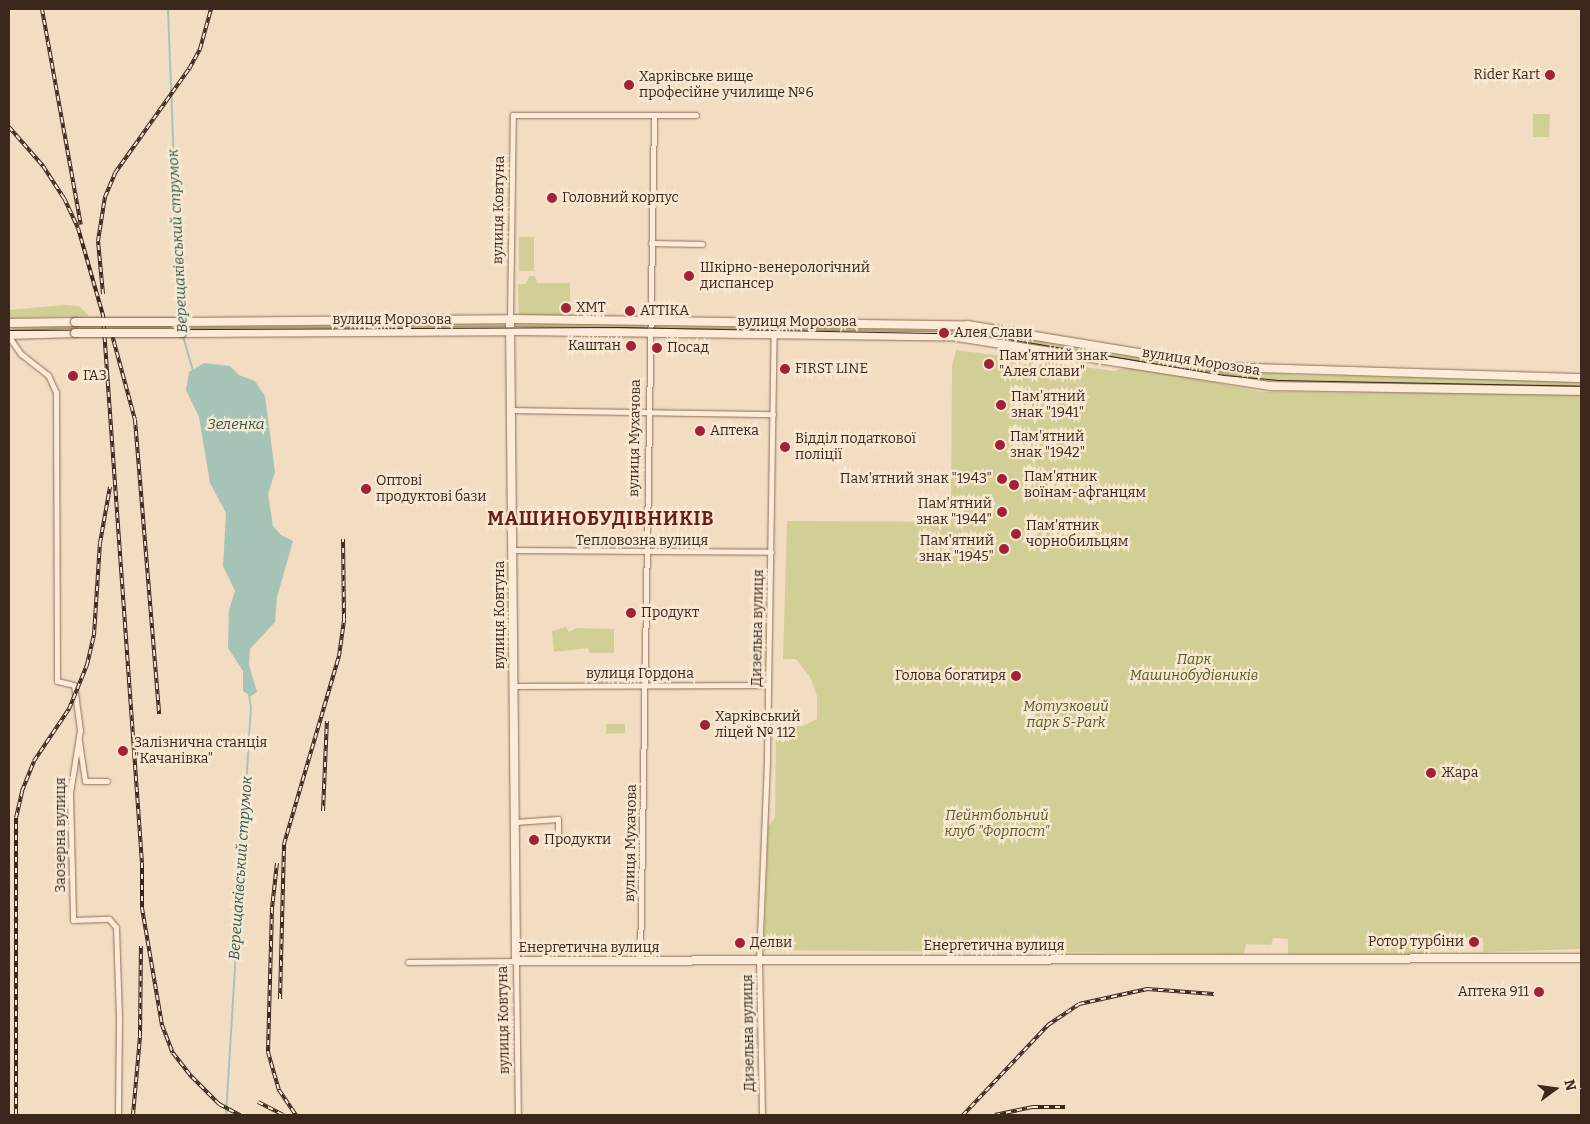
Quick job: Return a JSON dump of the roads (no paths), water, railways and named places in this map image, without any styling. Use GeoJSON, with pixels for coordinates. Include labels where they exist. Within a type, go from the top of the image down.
{"type":"FeatureCollection","features":[{"type":"Feature","properties":{"kind":"main road","name":"вулиця Морозова"},"geometry":{"type":"LineString","coordinates":[[9,323],[510,319],[968,325],[1244,369],[1581,378]]}},
{"type":"Feature","properties":{"kind":"main road","name":"вулиця Ковтуна"},"geometry":{"type":"LineString","coordinates":[[510,319],[516,961]]}},
{"type":"Feature","properties":{"kind":"main road","name":"вулиця Морозова"},"geometry":{"type":"LineString","coordinates":[[9,336],[75,333],[510,331],[980,339],[1271,386],[1581,391]]}},
{"type":"Feature","properties":{"kind":"main road","name":"Енергетична вулиця"},"geometry":{"type":"LineString","coordinates":[[516,961],[1581,958]]}},
{"type":"Feature","properties":{"kind":"street","name":"вулиця Ковтуна"},"geometry":{"type":"LineString","coordinates":[[510,319],[512,114],[654,117]]}},
{"type":"Feature","properties":{"kind":"street"},"geometry":{"type":"LineString","coordinates":[[654,117],[696,116]]}},
{"type":"Feature","properties":{"kind":"street","name":"вулиця Мухачова"},"geometry":{"type":"LineString","coordinates":[[640,960],[648,333],[654,117]]}},
{"type":"Feature","properties":{"kind":"street"},"geometry":{"type":"LineString","coordinates":[[651,243],[702,244]]}},
{"type":"Feature","properties":{"kind":"street","name":"Дизельна вулиця"},"geometry":{"type":"LineString","coordinates":[[762,1115],[759,960],[768,685],[774,321]]}},
{"type":"Feature","properties":{"kind":"street","name":"Заозерна вулиця"},"geometry":{"type":"LineString","coordinates":[[9,336],[21,354],[48,376],[56,392],[57,681],[74,685],[80,730],[70,792],[73,920],[109,919],[116,924],[119,1010],[118,1115]]}},
{"type":"Feature","properties":{"kind":"street"},"geometry":{"type":"LineString","coordinates":[[511,410],[773,414]]}},
{"type":"Feature","properties":{"kind":"street","name":"Тепловозна вулиця"},"geometry":{"type":"LineString","coordinates":[[513,550],[645,553],[771,552]]}},
{"type":"Feature","properties":{"kind":"street","name":"вулиця Гордона"},"geometry":{"type":"LineString","coordinates":[[513,686],[768,685]]}},
{"type":"Feature","properties":{"kind":"street"},"geometry":{"type":"LineString","coordinates":[[78,738],[85,781],[107,781]]}},
{"type":"Feature","properties":{"kind":"street"},"geometry":{"type":"LineString","coordinates":[[515,822],[558,819],[558,836]]}},
{"type":"Feature","properties":{"kind":"street","name":"вулиця Ковтуна"},"geometry":{"type":"LineString","coordinates":[[516,961],[518,1115]]}},
{"type":"Feature","properties":{"kind":"street","name":"Енергетична вулиця"},"geometry":{"type":"LineString","coordinates":[[408,962],[516,961]]}},
{"type":"Feature","properties":{"kind":"water","name":"Зеленка"},"geometry":{"type":"Polygon","coordinates":[[[204,363],[230,366],[239,375],[255,381],[265,396],[275,472],[268,494],[273,526],[281,535],[293,541],[277,597],[275,622],[250,649],[249,665],[257,692],[251,696],[243,691],[243,671],[228,648],[229,610],[235,591],[223,566],[226,513],[210,483],[199,417],[186,390],[189,372],[204,363]]]}},
{"type":"Feature","properties":{"kind":"waterway","name":"Верещаківський струмок"},"geometry":{"type":"LineString","coordinates":[[168,9],[180,319]]}},
{"type":"Feature","properties":{"kind":"waterway","name":"Верещаківський струмок"},"geometry":{"type":"LineString","coordinates":[[183,336],[193,370]]}},
{"type":"Feature","properties":{"kind":"waterway","name":"Верещаківський струмок"},"geometry":{"type":"LineString","coordinates":[[226,1115],[251,708],[249,694]]}},
{"type":"Feature","properties":{"kind":"tram line"},"geometry":{"type":"LineString","coordinates":[[9,330],[619,327],[944,333],[991,336],[1224,375],[1279,380],[1581,386]]}},
{"type":"Feature","properties":{"kind":"railway"},"geometry":{"type":"LineString","coordinates":[[42,9],[81,225]]}},
{"type":"Feature","properties":{"kind":"railway"},"geometry":{"type":"LineString","coordinates":[[103,294],[98,241],[105,197],[115,173],[189,69],[200,49],[211,9]]}},
{"type":"Feature","properties":{"kind":"railway"},"geometry":{"type":"LineString","coordinates":[[9,127],[43,166],[64,198],[78,228],[103,315],[142,863],[142,908],[162,1025],[173,1053],[192,1077],[219,1104],[240,1115]]}},
{"type":"Feature","properties":{"kind":"railway"},"geometry":{"type":"LineString","coordinates":[[111,331],[135,420],[159,714]]}},
{"type":"Feature","properties":{"kind":"railway"},"geometry":{"type":"LineString","coordinates":[[16,1115],[16,818],[22,791],[34,761],[69,709],[87,665],[94,635],[100,543],[110,487]]}},
{"type":"Feature","properties":{"kind":"railway"},"geometry":{"type":"LineString","coordinates":[[280,999],[284,844],[339,656],[344,619],[343,539]]}},
{"type":"Feature","properties":{"kind":"railway"},"geometry":{"type":"LineString","coordinates":[[323,811],[327,721]]}},
{"type":"Feature","properties":{"kind":"railway"},"geometry":{"type":"LineString","coordinates":[[277,863],[272,908],[268,1052],[279,1090],[296,1115]]}},
{"type":"Feature","properties":{"kind":"railway"},"geometry":{"type":"LineString","coordinates":[[133,1115],[140,1036],[141,946]]}},
{"type":"Feature","properties":{"kind":"railway"},"geometry":{"type":"LineString","coordinates":[[963,1115],[1048,1025],[1079,1004],[1147,989],[1214,994]]}},
{"type":"Feature","properties":{"kind":"railway"},"geometry":{"type":"LineString","coordinates":[[258,1102],[283,1115]]}},
{"type":"Feature","properties":{"kind":"railway"},"geometry":{"type":"LineString","coordinates":[[995,1115],[1033,1107],[1065,1107]]}},
{"type":"Feature","properties":{"kind":"place","name":"Rider Kart"},"geometry":{"type":"Point","coordinates":[1550,75]}},
{"type":"Feature","properties":{"kind":"place","name":"Харківське вище професійне училище №6"},"geometry":{"type":"Point","coordinates":[629,85]}},
{"type":"Feature","properties":{"kind":"place","name":"Головний корпус"},"geometry":{"type":"Point","coordinates":[552,198]}},
{"type":"Feature","properties":{"kind":"place","name":"Шкірно-венерологічний диспансер"},"geometry":{"type":"Point","coordinates":[689,276]}},
{"type":"Feature","properties":{"kind":"place","name":"ХМТ"},"geometry":{"type":"Point","coordinates":[566,308]}},
{"type":"Feature","properties":{"kind":"place","name":"АТТІКА"},"geometry":{"type":"Point","coordinates":[630,311]}},
{"type":"Feature","properties":{"kind":"place","name":"Алея Слави"},"geometry":{"type":"Point","coordinates":[944,333]}},
{"type":"Feature","properties":{"kind":"place","name":"Каштан"},"geometry":{"type":"Point","coordinates":[631,346]}},
{"type":"Feature","properties":{"kind":"place","name":"Посад"},"geometry":{"type":"Point","coordinates":[657,348]}},
{"type":"Feature","properties":{"kind":"place","name":"Пам'ятний знак \"Алея слави\""},"geometry":{"type":"Point","coordinates":[989,364]}},
{"type":"Feature","properties":{"kind":"place","name":"FIRST LINE"},"geometry":{"type":"Point","coordinates":[785,369]}},
{"type":"Feature","properties":{"kind":"place","name":"ГАЗ"},"geometry":{"type":"Point","coordinates":[73,376]}},
{"type":"Feature","properties":{"kind":"place","name":"Пам'ятний знак \"1941\""},"geometry":{"type":"Point","coordinates":[1001,405]}},
{"type":"Feature","properties":{"kind":"place","name":"Аптека"},"geometry":{"type":"Point","coordinates":[700,431]}},
{"type":"Feature","properties":{"kind":"place","name":"Пам'ятний знак \"1942\""},"geometry":{"type":"Point","coordinates":[1000,445]}},
{"type":"Feature","properties":{"kind":"place","name":"Відділ податкової поліції"},"geometry":{"type":"Point","coordinates":[785,447]}},
{"type":"Feature","properties":{"kind":"place","name":"Пам'ятний знак \"1943\""},"geometry":{"type":"Point","coordinates":[1002,479]}},
{"type":"Feature","properties":{"kind":"place","name":"Пам'ятник воїнам-афганцям"},"geometry":{"type":"Point","coordinates":[1014,485]}},
{"type":"Feature","properties":{"kind":"place","name":"Оптові продуктові бази"},"geometry":{"type":"Point","coordinates":[366,489]}},
{"type":"Feature","properties":{"kind":"place","name":"Пам'ятний знак \"1944\""},"geometry":{"type":"Point","coordinates":[1002,512]}},
{"type":"Feature","properties":{"kind":"place","name":"Пам'ятник чорнобильцям"},"geometry":{"type":"Point","coordinates":[1016,534]}},
{"type":"Feature","properties":{"kind":"place","name":"Пам'ятний знак \"1945\""},"geometry":{"type":"Point","coordinates":[1004,549]}},
{"type":"Feature","properties":{"kind":"place","name":"Продукт"},"geometry":{"type":"Point","coordinates":[631,613]}},
{"type":"Feature","properties":{"kind":"place","name":"Голова богатиря"},"geometry":{"type":"Point","coordinates":[1016,676]}},
{"type":"Feature","properties":{"kind":"place","name":"Харківський ліцей № 112"},"geometry":{"type":"Point","coordinates":[705,725]}},
{"type":"Feature","properties":{"kind":"place","name":"Залізнична станція \"Качанівка\""},"geometry":{"type":"Point","coordinates":[123,751]}},
{"type":"Feature","properties":{"kind":"place","name":"Жара"},"geometry":{"type":"Point","coordinates":[1431,773]}},
{"type":"Feature","properties":{"kind":"place","name":"Продукти"},"geometry":{"type":"Point","coordinates":[534,840]}},
{"type":"Feature","properties":{"kind":"place","name":"Ротор турбіни"},"geometry":{"type":"Point","coordinates":[1474,942]}},
{"type":"Feature","properties":{"kind":"place","name":"Делви"},"geometry":{"type":"Point","coordinates":[740,943]}},
{"type":"Feature","properties":{"kind":"place","name":"Аптека 911"},"geometry":{"type":"Point","coordinates":[1539,992]}},
{"type":"Feature","properties":{"kind":"district","name":"МАШИНОБУДІВНИКІВ"},"geometry":{"type":"Point","coordinates":[601,519]}},
{"type":"Feature","properties":{"kind":"park label","name":"Парк Машинобудівників"},"geometry":{"type":"Point","coordinates":[1194,668]}},
{"type":"Feature","properties":{"kind":"park label","name":"Мотузковий парк S-Park"},"geometry":{"type":"Point","coordinates":[1066,716]}},
{"type":"Feature","properties":{"kind":"park label","name":"Пейнтбольний клуб \"Форпост\""},"geometry":{"type":"Point","coordinates":[997,824]}}]}
